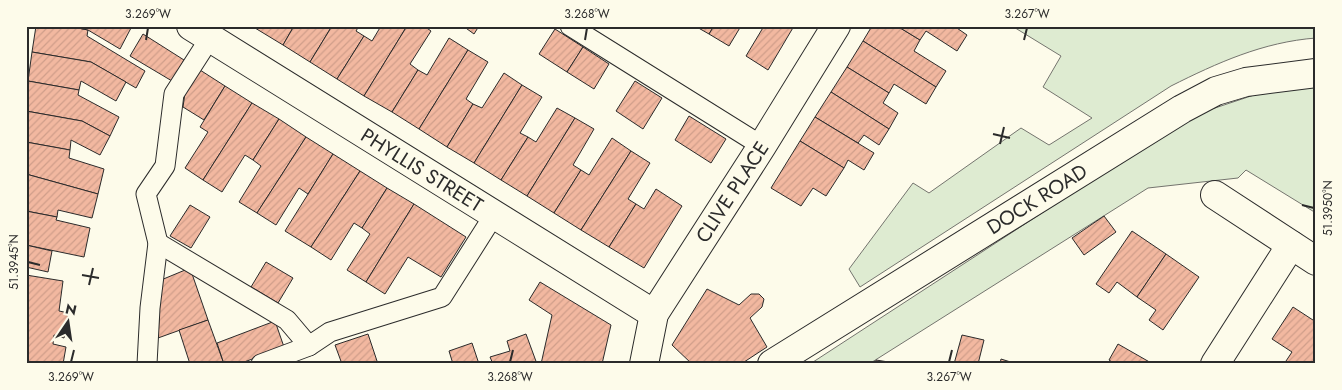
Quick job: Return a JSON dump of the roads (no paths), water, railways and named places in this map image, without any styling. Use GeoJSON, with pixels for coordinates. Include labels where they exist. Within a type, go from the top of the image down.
{"type":"FeatureCollection","features":[{"type":"Feature","properties":{"kind":"street","name":"CLIVE PLACE"},"geometry":{"type":"LineString","coordinates":[[644,364],[654,314],[762,146],[836,26]]}},
{"type":"Feature","properties":{"kind":"street","name":"PHYLLIS STREET"},"geometry":{"type":"LineString","coordinates":[[200,32],[654,314]]}},
{"type":"Feature","properties":{"kind":"street","name":"DOCK ROAD"},"geometry":{"type":"LineString","coordinates":[[772,364],[1182,108],[1216,90],[1246,82],[1316,73]]}},
{"type":"Feature","properties":{"kind":"street"},"geometry":{"type":"LineString","coordinates":[[1215,195],[1316,261]]}},
{"type":"Feature","properties":{"kind":"street"},"geometry":{"type":"LineString","coordinates":[[1214,364],[1291,245]]}},
{"type":"Feature","properties":{"kind":"lane"},"geometry":{"type":"LineString","coordinates":[[570,26],[762,146]]}},
{"type":"Feature","properties":{"kind":"lane"},"geometry":{"type":"LineString","coordinates":[[147,364],[150,308],[158,243],[146,194],[165,166],[174,94],[200,32]]}},
{"type":"Feature","properties":{"kind":"lane"},"geometry":{"type":"LineString","coordinates":[[261,364],[309,346],[330,332],[442,297],[494,215]]}},
{"type":"Feature","properties":{"kind":"lane"},"geometry":{"type":"LineString","coordinates":[[158,243],[287,320],[309,346]]}}]}
